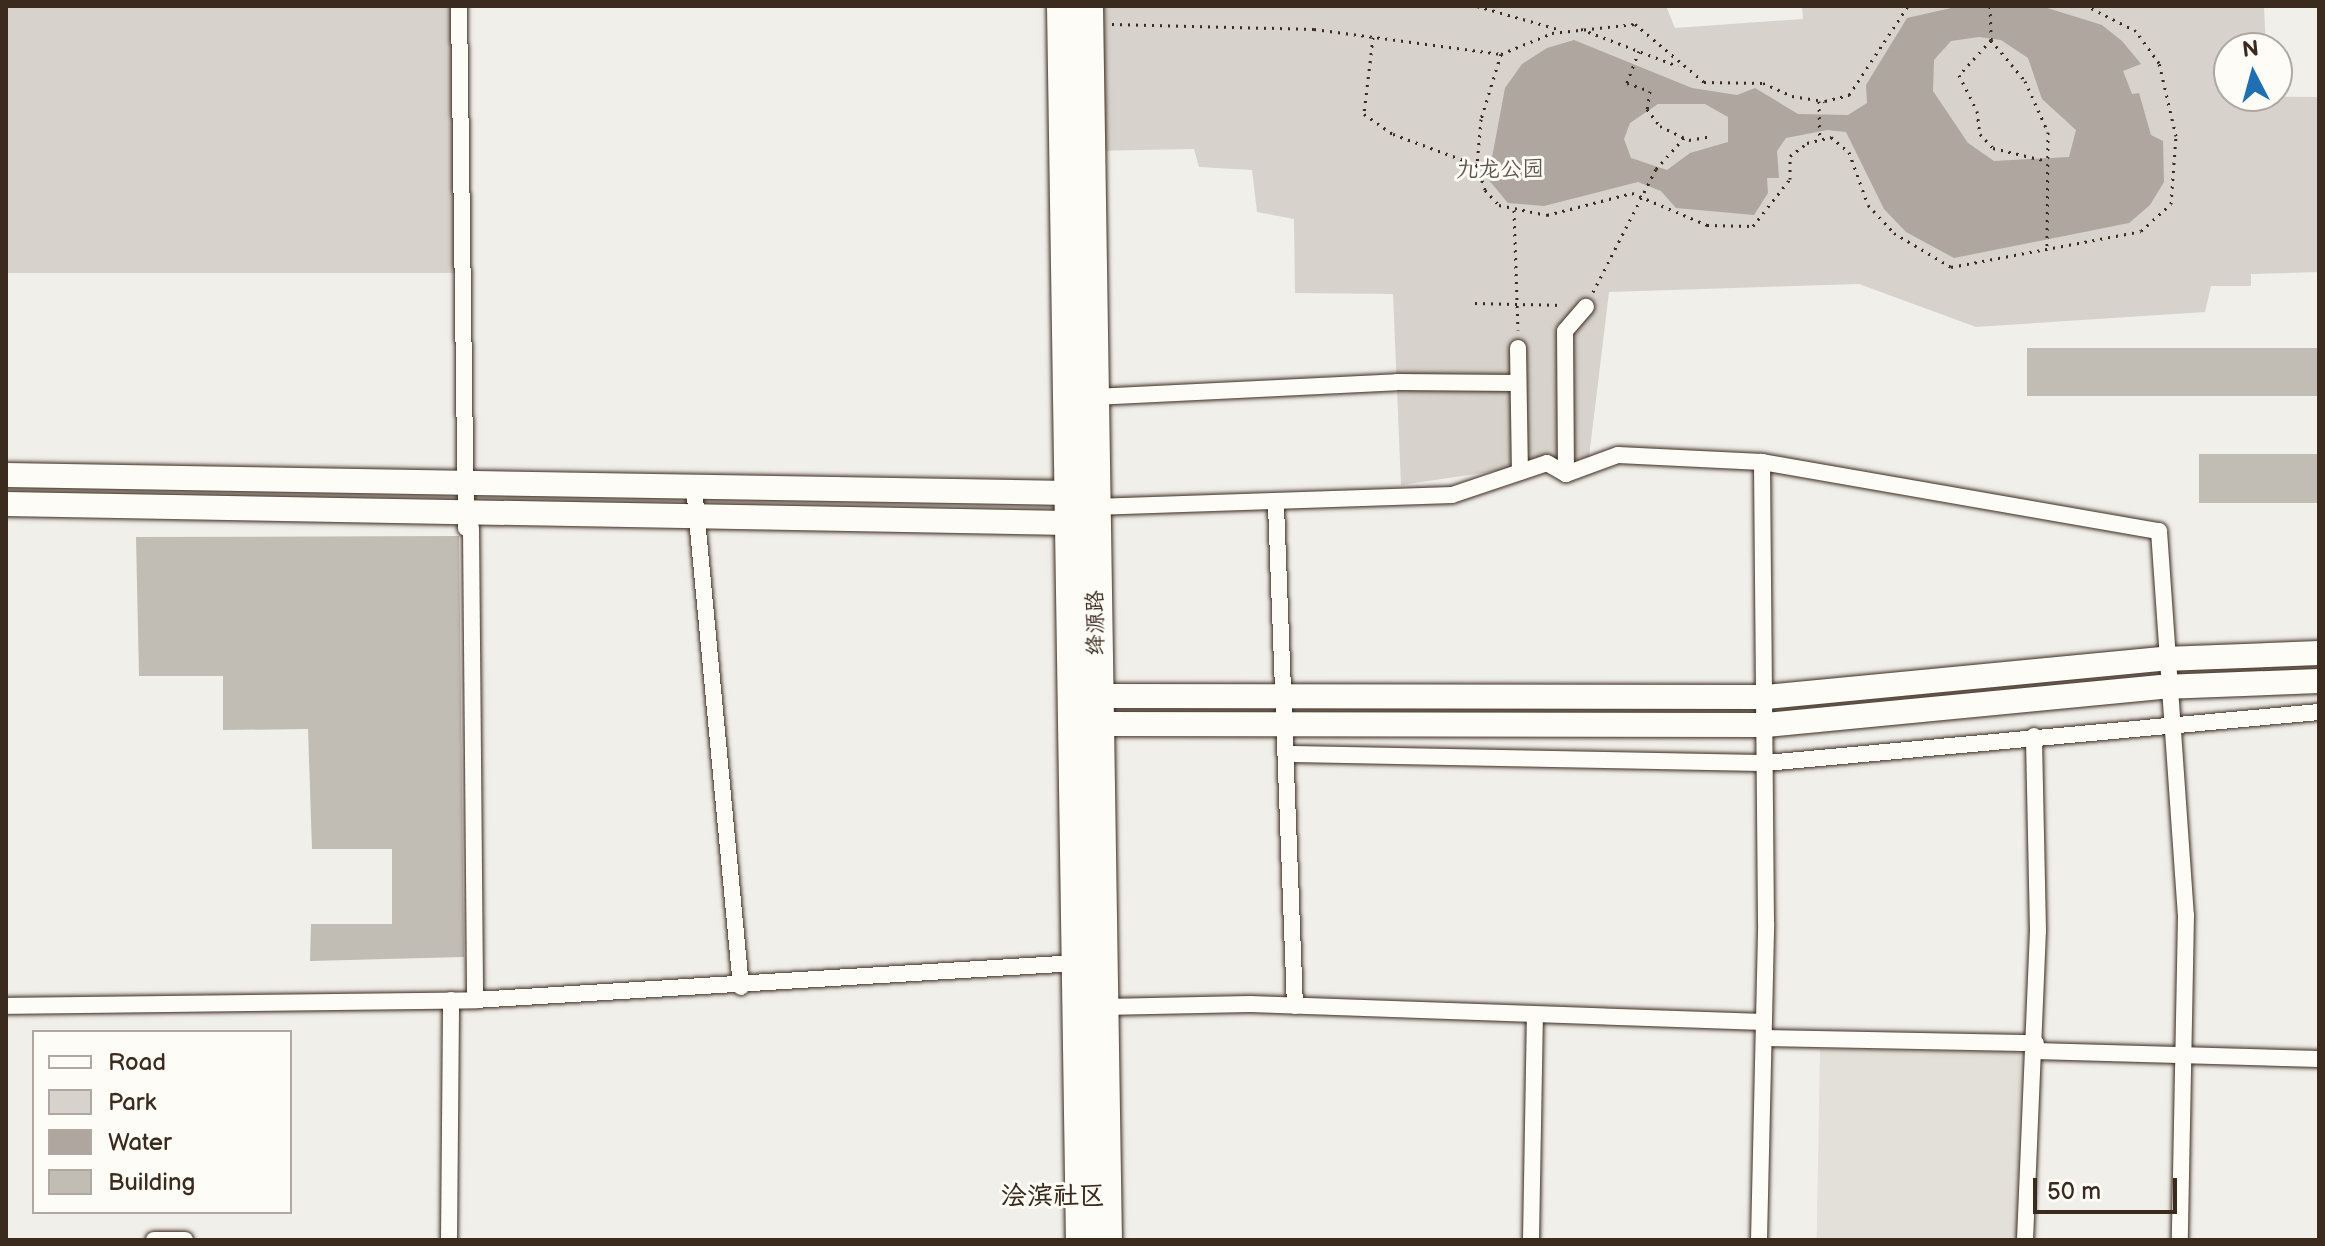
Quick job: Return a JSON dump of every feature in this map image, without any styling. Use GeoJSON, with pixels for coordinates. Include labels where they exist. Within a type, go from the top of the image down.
{"type":"FeatureCollection","features":[{"type":"Feature","properties":{"kind":"highway","name":"绛源路"},"geometry":{"type":"LineString","coordinates":[[1062,6],[1078,508],[1077,963],[1081,1240]]}},
{"type":"Feature","properties":{"kind":"highway","name":"绛源路"},"geometry":{"type":"LineString","coordinates":[[1088,15],[1094,397],[1078,508],[1098,710],[1107,1240]]}},
{"type":"Feature","properties":{"kind":"street"},"geometry":{"type":"LineString","coordinates":[[459,6],[475,1000]]}},
{"type":"Feature","properties":{"kind":"street"},"geometry":{"type":"LineString","coordinates":[[1566,474],[1565,331],[1586,307]]}},
{"type":"Feature","properties":{"kind":"street"},"geometry":{"type":"LineString","coordinates":[[1518,348],[1520,472]]}},
{"type":"Feature","properties":{"kind":"street"},"geometry":{"type":"LineString","coordinates":[[1094,397],[1397,382],[1517,383]]}},
{"type":"Feature","properties":{"kind":"street"},"geometry":{"type":"LineString","coordinates":[[1566,474],[1618,455],[1762,462],[2159,531],[2164,659],[2186,915],[2180,1240]]}},
{"type":"Feature","properties":{"kind":"street"},"geometry":{"type":"LineString","coordinates":[[1759,1240],[1766,763],[1766,697],[1758,559],[1762,462]]}},
{"type":"Feature","properties":{"kind":"street"},"geometry":{"type":"LineString","coordinates":[[6,504],[467,523],[1276,505],[1452,495],[1547,463],[1566,474]]}},
{"type":"Feature","properties":{"kind":"street"},"geometry":{"type":"LineString","coordinates":[[6,475],[694,487],[1078,508]]}},
{"type":"Feature","properties":{"kind":"street"},"geometry":{"type":"LineString","coordinates":[[694,487],[741,987]]}},
{"type":"Feature","properties":{"kind":"street"},"geometry":{"type":"LineString","coordinates":[[1276,505],[1287,699],[1295,1006]]}},
{"type":"Feature","properties":{"kind":"street"},"geometry":{"type":"LineString","coordinates":[[1098,710],[1287,699],[1766,697],[2164,659],[2319,653]]}},
{"type":"Feature","properties":{"kind":"street"},"geometry":{"type":"LineString","coordinates":[[1098,710],[1287,727],[1766,725],[2167,687],[2319,681]]}},
{"type":"Feature","properties":{"kind":"street"},"geometry":{"type":"LineString","coordinates":[[1288,754],[1766,763],[2319,712]]}},
{"type":"Feature","properties":{"kind":"street"},"geometry":{"type":"LineString","coordinates":[[2025,1240],[2036,1047],[2034,736]]}},
{"type":"Feature","properties":{"kind":"street"},"geometry":{"type":"LineString","coordinates":[[6,1006],[475,1000],[741,987],[1077,963]]}},
{"type":"Feature","properties":{"kind":"street"},"geometry":{"type":"LineString","coordinates":[[449,1240],[451,1000]]}},
{"type":"Feature","properties":{"kind":"street"},"geometry":{"type":"LineString","coordinates":[[1103,1007],[1295,1006],[1535,1015],[2184,1058],[2319,1059]]}},
{"type":"Feature","properties":{"kind":"street"},"geometry":{"type":"LineString","coordinates":[[1531,1240],[1535,1015]]}},
{"type":"Feature","properties":{"kind":"street"},"geometry":{"type":"LineString","coordinates":[[154,1240],[185,1240]]}},
{"type":"Feature","properties":{"kind":"path"},"geometry":{"type":"LineString","coordinates":[[1477,6],[1562,31]]}},
{"type":"Feature","properties":{"kind":"path"},"geometry":{"type":"LineString","coordinates":[[1577,28],[1681,67],[1704,82],[1763,83],[1819,101],[1849,95],[1908,6]]}},
{"type":"Feature","properties":{"kind":"path"},"geometry":{"type":"LineString","coordinates":[[1990,6],[1991,40],[2040,111],[2049,140],[2043,160],[2047,246]]}},
{"type":"Feature","properties":{"kind":"path"},"geometry":{"type":"LineString","coordinates":[[1501,54],[1481,119],[1477,165],[1485,190],[1514,210],[1547,215],[1609,197],[1640,195],[1707,225],[1753,226],[1790,179],[1790,156],[1831,137],[1849,152],[1868,205],[1894,233],[1951,267],[2047,246],[2141,231],[2171,204],[2176,177],[2173,109],[2159,63],[2136,31],[2087,6]]}},
{"type":"Feature","properties":{"kind":"path"},"geometry":{"type":"LineString","coordinates":[[1088,15],[1373,37],[1501,54],[1562,31],[1635,24],[1666,46],[1681,67]]}},
{"type":"Feature","properties":{"kind":"path"},"geometry":{"type":"LineString","coordinates":[[1373,37],[1364,114],[1393,134],[1477,165]]}},
{"type":"Feature","properties":{"kind":"path"},"geometry":{"type":"LineString","coordinates":[[1991,40],[1959,75],[1977,111],[1980,134],[1993,148],[2043,160]]}},
{"type":"Feature","properties":{"kind":"path"},"geometry":{"type":"LineString","coordinates":[[1639,51],[1627,83],[1650,91],[1647,109],[1684,138],[1712,136]]}},
{"type":"Feature","properties":{"kind":"path"},"geometry":{"type":"LineString","coordinates":[[1819,101],[1820,140]]}},
{"type":"Feature","properties":{"kind":"path"},"geometry":{"type":"LineString","coordinates":[[1475,303],[1517,302],[1586,307],[1640,195],[1656,169],[1684,138]]}},
{"type":"Feature","properties":{"kind":"path"},"geometry":{"type":"LineString","coordinates":[[1514,210],[1518,348]]}},
{"type":"Feature","properties":{"kind":"shaded area"},"geometry":{"type":"Polygon","coordinates":[[[1820,1049],[2020,1052],[2017,1240],[1817,1240],[1820,1049]]]}},
{"type":"Feature","properties":{"kind":"green space"},"geometry":{"type":"Polygon","coordinates":[[[6,6],[459,6],[459,273],[6,273],[6,6]]]}},
{"type":"Feature","properties":{"kind":"green space","name":"九龙公园"},"geometry":{"type":"Polygon","coordinates":[[[1088,6],[1666,6],[1675,28],[1803,19],[1802,6],[2264,6],[2265,32],[2213,32],[2213,112],[2293,112],[2293,97],[2319,97],[2319,272],[2251,274],[2251,286],[2211,286],[2205,312],[1976,327],[1859,284],[1609,292],[1589,457],[1401,485],[1393,294],[1295,293],[1294,219],[1257,212],[1252,170],[1199,167],[1194,149],[1090,151],[1088,6]]]}},
{"type":"Feature","properties":{"kind":"water"},"geometry":{"type":"Polygon","coordinates":[[[1960,6],[2041,6],[2102,25],[2122,41],[2141,64],[2123,71],[2132,94],[2139,93],[2151,135],[2163,141],[2164,182],[2150,205],[2129,223],[1954,258],[1906,232],[1884,209],[1846,132],[1827,130],[1786,138],[1777,151],[1779,178],[1767,178],[1768,193],[1754,215],[1676,208],[1661,191],[1638,182],[1544,206],[1508,203],[1488,179],[1505,88],[1522,64],[1547,48],[1574,40],[1692,88],[1737,95],[1755,88],[1798,114],[1848,115],[1867,103],[1866,85],[1907,18],[1960,6]],[[1979,37],[1951,41],[1934,60],[1933,91],[1968,143],[1994,161],[2069,157],[2076,130],[2042,99],[2028,58],[2001,40],[1979,37]],[[1658,104],[1630,123],[1624,139],[1631,158],[1667,170],[1690,153],[1728,142],[1728,117],[1705,104],[1658,104]]]}},
{"type":"Feature","properties":{"kind":"building"},"geometry":{"type":"Polygon","coordinates":[[[2027,348],[2319,348],[2319,396],[2027,396],[2027,348]]]}},
{"type":"Feature","properties":{"kind":"building"},"geometry":{"type":"Polygon","coordinates":[[[2199,454],[2319,454],[2319,503],[2199,503],[2199,454]]]}},
{"type":"Feature","properties":{"kind":"building"},"geometry":{"type":"Polygon","coordinates":[[[459,536],[464,957],[310,961],[311,924],[392,924],[392,849],[312,849],[308,729],[223,730],[223,676],[139,676],[136,537],[459,536]]]}},
{"type":"Feature","properties":{"kind":"district","name":"浍滨社区"},"geometry":{"type":"Point","coordinates":[1053,1197]}}]}
